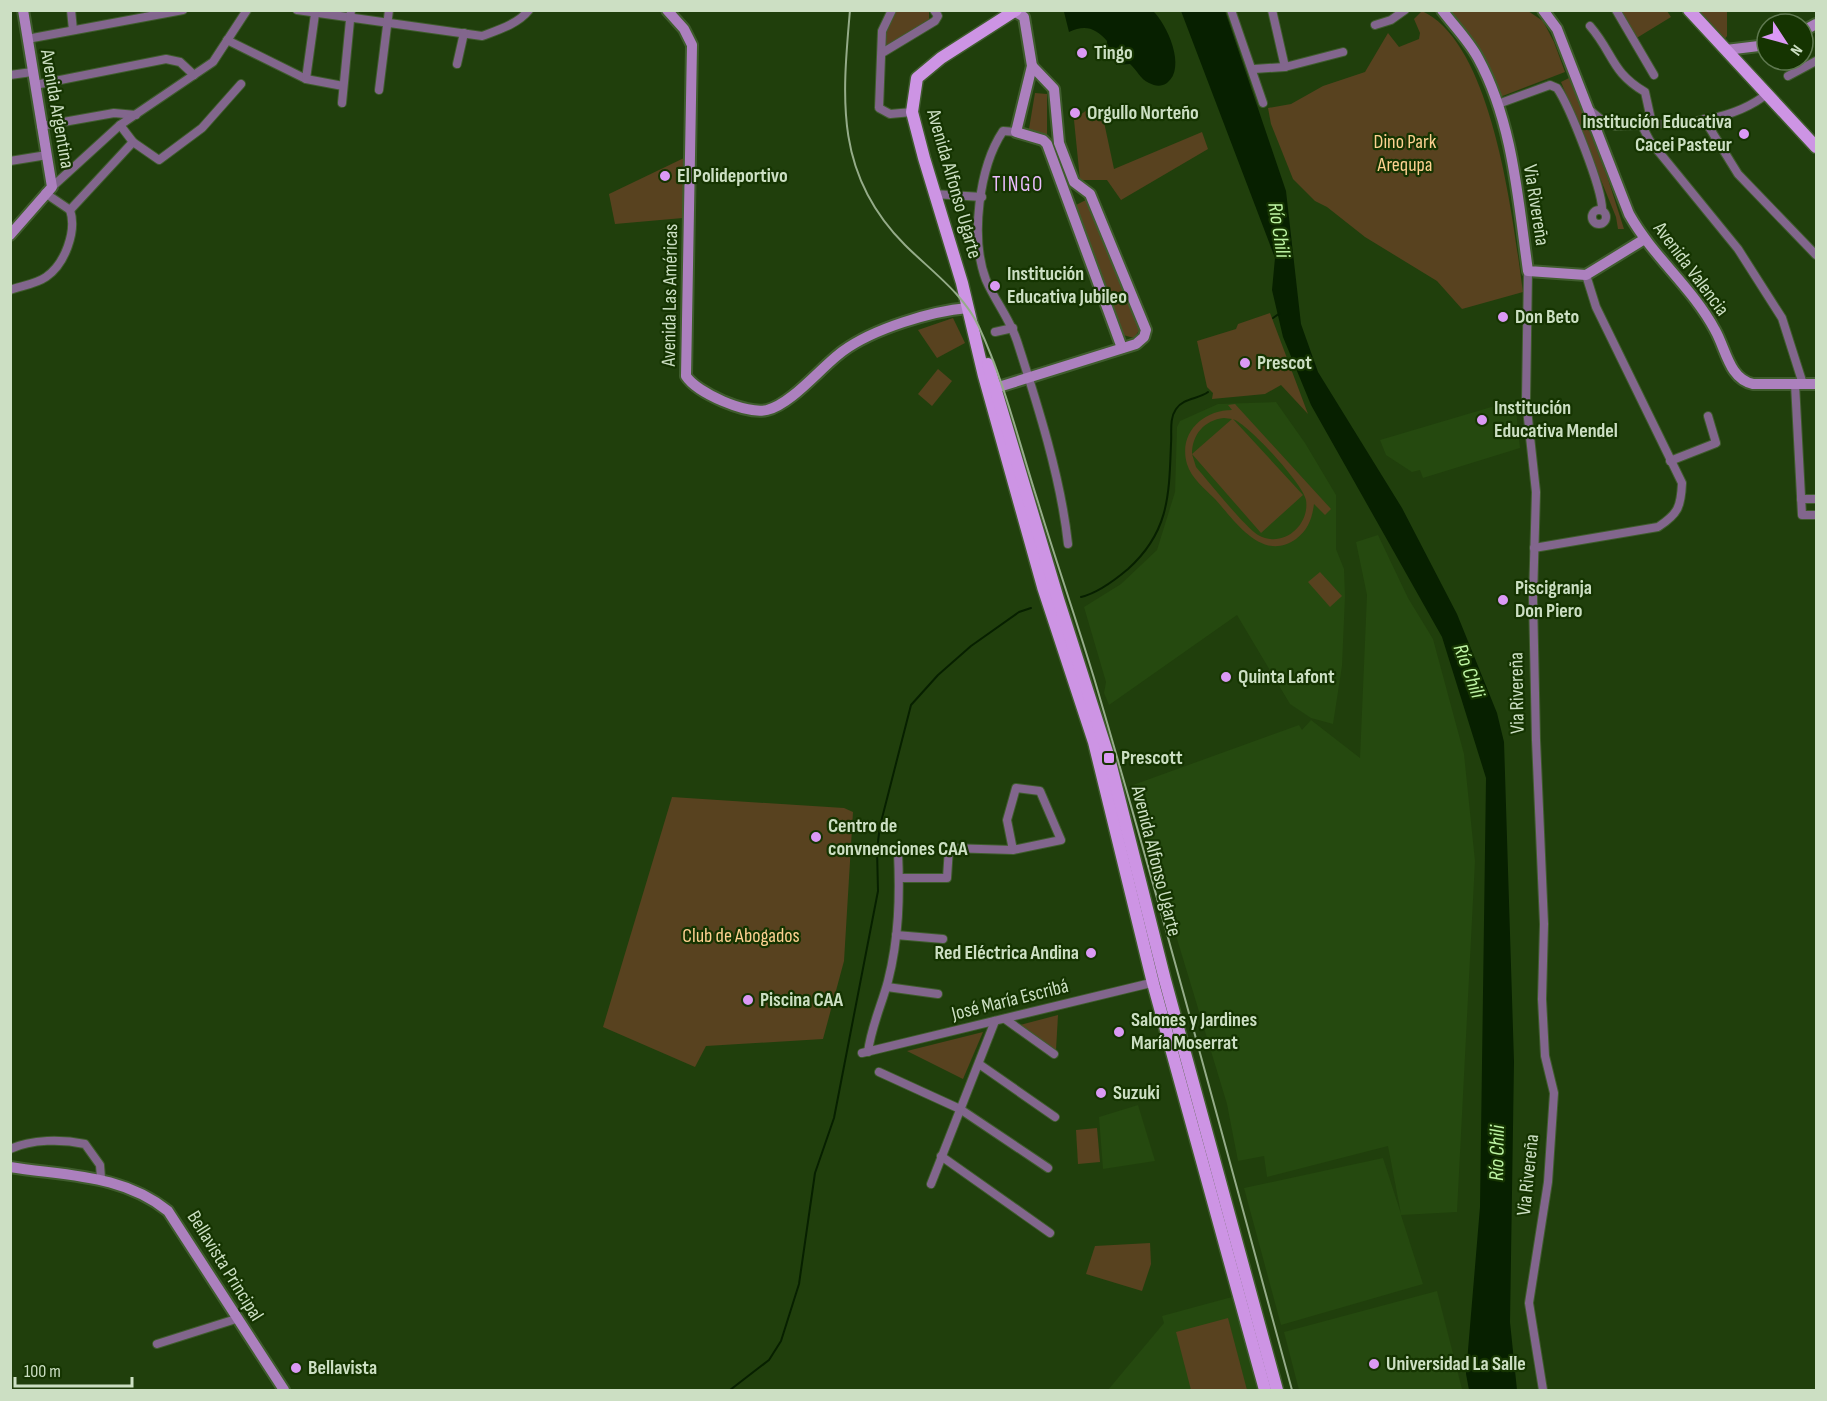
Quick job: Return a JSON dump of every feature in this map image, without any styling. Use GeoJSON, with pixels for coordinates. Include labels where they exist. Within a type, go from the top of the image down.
{"type":"FeatureCollection","features":[{"type":"Feature","properties":{"kind":"main road"},"geometry":{"type":"LineString","coordinates":[[1689,10],[1816,147]]}},
{"type":"Feature","properties":{"kind":"main road","name":"Avenida Alfonso Ugarte"},"geometry":{"type":"LineString","coordinates":[[1014,11],[941,58],[916,78],[912,112],[1054,605],[1109,758],[1159,981],[1265,1390]]}},
{"type":"Feature","properties":{"kind":"main road","name":"Avenida Alfonso Ugarte"},"geometry":{"type":"LineString","coordinates":[[1159,981],[1276,1390]]}},
{"type":"Feature","properties":{"kind":"street","name":"Avenida Argentina"},"geometry":{"type":"LineString","coordinates":[[10,235],[49,190],[47,155],[23,10]]}},
{"type":"Feature","properties":{"kind":"street"},"geometry":{"type":"LineString","coordinates":[[71,10],[74,30]]}},
{"type":"Feature","properties":{"kind":"street"},"geometry":{"type":"LineString","coordinates":[[27,39],[183,10]]}},
{"type":"Feature","properties":{"kind":"street"},"geometry":{"type":"LineString","coordinates":[[10,290],[47,277],[58,262],[72,234],[73,219],[70,210],[49,190],[120,125],[213,62],[247,10]]}},
{"type":"Feature","properties":{"kind":"street"},"geometry":{"type":"LineString","coordinates":[[297,10],[315,14],[351,15],[387,23],[482,36],[507,26],[525,16],[529,10]]}},
{"type":"Feature","properties":{"kind":"street"},"geometry":{"type":"LineString","coordinates":[[379,90],[389,10]]}},
{"type":"Feature","properties":{"kind":"street","name":"Avenida Las Américas"},"geometry":{"type":"LineString","coordinates":[[667,10],[684,28],[692,45],[686,376],[692,385],[701,392],[747,409],[767,410],[784,401],[844,350],[873,334],[939,312],[968,308]]}},
{"type":"Feature","properties":{"kind":"street"},"geometry":{"type":"LineString","coordinates":[[892,10],[882,31],[879,108],[890,114],[912,112]]}},
{"type":"Feature","properties":{"kind":"street"},"geometry":{"type":"LineString","coordinates":[[882,53],[935,21],[938,16],[934,10]]}},
{"type":"Feature","properties":{"kind":"street"},"geometry":{"type":"LineString","coordinates":[[1231,10],[1254,69],[1263,103]]}},
{"type":"Feature","properties":{"kind":"street"},"geometry":{"type":"LineString","coordinates":[[1272,10],[1285,67]]}},
{"type":"Feature","properties":{"kind":"street"},"geometry":{"type":"LineString","coordinates":[[1374,25],[1391,20],[1405,10]]}},
{"type":"Feature","properties":{"kind":"street","name":"Via Rivereña"},"geometry":{"type":"LineString","coordinates":[[1442,10],[1478,56],[1498,104],[1512,163],[1528,271],[1526,400],[1536,492],[1534,548],[1536,740],[1544,913],[1543,1031],[1554,1093],[1548,1182],[1529,1303],[1543,1390]]}},
{"type":"Feature","properties":{"kind":"street","name":"Avenida Valencia"},"geometry":{"type":"LineString","coordinates":[[1543,10],[1557,29],[1591,111],[1629,214],[1643,240],[1696,300],[1715,329],[1735,374],[1744,382],[1816,384]]}},
{"type":"Feature","properties":{"kind":"street"},"geometry":{"type":"LineString","coordinates":[[1616,10],[1654,75]]}},
{"type":"Feature","properties":{"kind":"street"},"geometry":{"type":"LineString","coordinates":[[1014,11],[1024,17],[1032,66],[1016,132]]}},
{"type":"Feature","properties":{"kind":"street"},"geometry":{"type":"LineString","coordinates":[[306,79],[315,14]]}},
{"type":"Feature","properties":{"kind":"street"},"geometry":{"type":"LineString","coordinates":[[342,103],[351,15]]}},
{"type":"Feature","properties":{"kind":"street"},"geometry":{"type":"LineString","coordinates":[[1590,26],[1605,44],[1613,66],[1627,81],[1645,92],[1652,124]]}},
{"type":"Feature","properties":{"kind":"street"},"geometry":{"type":"LineString","coordinates":[[457,64],[464,33]]}},
{"type":"Feature","properties":{"kind":"street"},"geometry":{"type":"LineString","coordinates":[[227,40],[306,79],[343,86]]}},
{"type":"Feature","properties":{"kind":"street"},"geometry":{"type":"LineString","coordinates":[[1726,50],[1755,46]]}},
{"type":"Feature","properties":{"kind":"street"},"geometry":{"type":"LineString","coordinates":[[1254,69],[1285,67],[1343,52]]}},
{"type":"Feature","properties":{"kind":"street"},"geometry":{"type":"LineString","coordinates":[[35,86],[166,59],[180,62],[194,75]]}},
{"type":"Feature","properties":{"kind":"street"},"geometry":{"type":"LineString","coordinates":[[1788,76],[1816,61]]}},
{"type":"Feature","properties":{"kind":"street"},"geometry":{"type":"LineString","coordinates":[[993,389],[1136,344],[1144,337],[1146,330],[1143,316],[1090,194],[1074,182],[1059,143],[1053,89],[1032,66]]}},
{"type":"Feature","properties":{"kind":"street"},"geometry":{"type":"LineString","coordinates":[[10,75],[32,72]]}},
{"type":"Feature","properties":{"kind":"street"},"geometry":{"type":"LineString","coordinates":[[120,125],[133,142],[159,160],[202,128],[241,84]]}},
{"type":"Feature","properties":{"kind":"street"},"geometry":{"type":"LineString","coordinates":[[1498,104],[1550,85],[1557,88],[1595,176],[1602,196],[1602,210]]}},
{"type":"Feature","properties":{"kind":"street"},"geometry":{"type":"LineString","coordinates":[[1591,111],[1603,121],[1616,126],[1704,119],[1728,116],[1755,104],[1768,93]]}},
{"type":"Feature","properties":{"kind":"street"},"geometry":{"type":"LineString","coordinates":[[41,126],[114,113],[136,115]]}},
{"type":"Feature","properties":{"kind":"street"},"geometry":{"type":"LineString","coordinates":[[1704,119],[1738,174],[1816,255]]}},
{"type":"Feature","properties":{"kind":"street"},"geometry":{"type":"LineString","coordinates":[[1641,124],[1650,141],[1738,249],[1782,318],[1799,384],[1802,515],[1816,515]]}},
{"type":"Feature","properties":{"kind":"street"},"geometry":{"type":"LineString","coordinates":[[1068,544],[1061,498],[1029,378],[1013,328],[986,280],[980,255],[978,234],[988,158],[1003,131],[1016,132],[1043,140],[1047,144],[1063,193],[1122,348]]}},
{"type":"Feature","properties":{"kind":"street"},"geometry":{"type":"LineString","coordinates":[[70,210],[133,142]]}},
{"type":"Feature","properties":{"kind":"street"},"geometry":{"type":"LineString","coordinates":[[1047,144],[1059,143]]}},
{"type":"Feature","properties":{"kind":"street"},"geometry":{"type":"LineString","coordinates":[[10,160],[47,155]]}},
{"type":"Feature","properties":{"kind":"street"},"geometry":{"type":"LineString","coordinates":[[1063,193],[1078,185]]}},
{"type":"Feature","properties":{"kind":"street"},"geometry":{"type":"LineString","coordinates":[[934,194],[982,197]]}},
{"type":"Feature","properties":{"kind":"street"},"geometry":{"type":"LineString","coordinates":[[1528,271],[1586,275],[1643,240]]}},
{"type":"Feature","properties":{"kind":"street"},"geometry":{"type":"LineString","coordinates":[[1534,548],[1658,527],[1672,518],[1682,503],[1682,483],[1596,308],[1586,275]]}},
{"type":"Feature","properties":{"kind":"street"},"geometry":{"type":"LineString","coordinates":[[995,332],[1013,328]]}},
{"type":"Feature","properties":{"kind":"street"},"geometry":{"type":"LineString","coordinates":[[1670,461],[1716,443],[1708,416]]}},
{"type":"Feature","properties":{"kind":"street"},"geometry":{"type":"LineString","coordinates":[[1801,499],[1816,499]]}},
{"type":"Feature","properties":{"kind":"street"},"geometry":{"type":"LineString","coordinates":[[899,878],[947,878],[949,848],[1013,850],[1061,840],[1040,791],[1016,788],[1007,820],[1013,850]]}},
{"type":"Feature","properties":{"kind":"street"},"geometry":{"type":"LineString","coordinates":[[898,852],[900,907],[887,987],[938,994]]}},
{"type":"Feature","properties":{"kind":"street"},"geometry":{"type":"LineString","coordinates":[[896,935],[943,939]]}},
{"type":"Feature","properties":{"kind":"street","name":"José María Escribá"},"geometry":{"type":"LineString","coordinates":[[887,987],[865,1052],[1159,981]]}},
{"type":"Feature","properties":{"kind":"street"},"geometry":{"type":"LineString","coordinates":[[1005,1019],[1054,1054]]}},
{"type":"Feature","properties":{"kind":"street"},"geometry":{"type":"LineString","coordinates":[[931,1185],[995,1021]]}},
{"type":"Feature","properties":{"kind":"street"},"geometry":{"type":"LineString","coordinates":[[979,1064],[1055,1116]]}},
{"type":"Feature","properties":{"kind":"street"},"geometry":{"type":"LineString","coordinates":[[879,1072],[960,1109],[1048,1168]]}},
{"type":"Feature","properties":{"kind":"street"},"geometry":{"type":"LineString","coordinates":[[10,1149],[21,1144],[68,1140],[86,1144],[100,1165],[101,1178]]}},
{"type":"Feature","properties":{"kind":"street"},"geometry":{"type":"LineString","coordinates":[[941,1156],[1050,1233]]}},
{"type":"Feature","properties":{"kind":"street","name":"Bellavista Principal"},"geometry":{"type":"LineString","coordinates":[[10,1167],[101,1178],[149,1197],[168,1210],[236,1319],[284,1390]]}},
{"type":"Feature","properties":{"kind":"street"},"geometry":{"type":"LineString","coordinates":[[157,1344],[236,1319]]}},
{"type":"Feature","properties":{"kind":"shaded area","name":"Institución Educativa Mendel"},"geometry":{"type":"Polygon","coordinates":[[[1515,400],[1520,448],[1423,478],[1420,470],[1412,472],[1386,455],[1380,440],[1515,400]]]}},
{"type":"Feature","properties":{"kind":"shaded area"},"geometry":{"type":"Polygon","coordinates":[[[1276,402],[1305,443],[1336,495],[1336,549],[1344,569],[1345,596],[1342,666],[1333,724],[1311,718],[1290,704],[1237,615],[1109,705],[1104,693],[1106,682],[1084,607],[1121,584],[1157,550],[1175,492],[1177,427],[1180,421],[1218,404],[1276,402]]]}},
{"type":"Feature","properties":{"kind":"shaded area"},"geometry":{"type":"Polygon","coordinates":[[[1378,535],[1408,598],[1433,639],[1464,754],[1475,861],[1457,1212],[1401,1215],[1423,1284],[1281,1325],[1244,1188],[1383,1158],[1401,1214],[1388,1146],[1267,1177],[1264,1156],[1238,1161],[1227,1104],[1133,785],[1299,725],[1302,730],[1311,720],[1360,758],[1367,595],[1356,542],[1378,535]]]}},
{"type":"Feature","properties":{"kind":"shaded area"},"geometry":{"type":"Polygon","coordinates":[[[1138,1105],[1155,1161],[1103,1169],[1099,1117],[1138,1105]]]}},
{"type":"Feature","properties":{"kind":"shaded area","name":"Universidad La Salle"},"geometry":{"type":"Polygon","coordinates":[[[1437,1291],[1462,1389],[1299,1390],[1284,1332],[1437,1291]]]}},
{"type":"Feature","properties":{"kind":"shaded area"},"geometry":{"type":"Polygon","coordinates":[[[1232,1297],[1258,1390],[1108,1390],[1164,1323],[1162,1316],[1232,1297]]]}},
{"type":"Feature","properties":{"kind":"green space"},"geometry":{"type":"Polygon","coordinates":[[[896,11],[929,11],[929,19],[887,47],[885,43],[887,23],[896,11]]]}},
{"type":"Feature","properties":{"kind":"green space","name":"Dino Park Arequpa"},"geometry":{"type":"Polygon","coordinates":[[[1422,11],[1447,30],[1467,59],[1483,96],[1496,137],[1506,181],[1523,292],[1462,309],[1437,281],[1365,237],[1327,207],[1315,201],[1293,179],[1271,124],[1268,108],[1291,104],[1323,86],[1365,72],[1388,33],[1399,47],[1419,39],[1420,33],[1414,19],[1422,11]]]}},
{"type":"Feature","properties":{"kind":"green space"},"geometry":{"type":"Polygon","coordinates":[[[1447,11],[1528,11],[1543,21],[1565,72],[1500,97],[1447,11]]]}},
{"type":"Feature","properties":{"kind":"green space"},"geometry":{"type":"Polygon","coordinates":[[[1621,11],[1667,11],[1671,17],[1635,39],[1621,11]]]}},
{"type":"Feature","properties":{"kind":"green space"},"geometry":{"type":"Polygon","coordinates":[[[1696,11],[1727,11],[1727,36],[1724,40],[1696,11]]]}},
{"type":"Feature","properties":{"kind":"green space"},"geometry":{"type":"Polygon","coordinates":[[[1569,78],[1608,179],[1624,229],[1618,229],[1616,217],[1561,82],[1569,78]]]}},
{"type":"Feature","properties":{"kind":"green space"},"geometry":{"type":"Polygon","coordinates":[[[1035,93],[1047,94],[1047,135],[1029,129],[1035,93]]]}},
{"type":"Feature","properties":{"kind":"green space"},"geometry":{"type":"Polygon","coordinates":[[[1093,105],[1101,108],[1114,169],[1202,132],[1208,149],[1121,200],[1107,180],[1080,180],[1074,120],[1093,105]]]}},
{"type":"Feature","properties":{"kind":"green space","name":"El Polideportivo"},"geometry":{"type":"Polygon","coordinates":[[[684,158],[683,218],[615,224],[609,194],[684,158]]]}},
{"type":"Feature","properties":{"kind":"green space"},"geometry":{"type":"Polygon","coordinates":[[[1088,199],[1140,329],[1134,338],[1123,335],[1072,207],[1088,199]]]}},
{"type":"Feature","properties":{"kind":"green space","name":"Prescot"},"geometry":{"type":"Polygon","coordinates":[[[1270,313],[1308,414],[1281,385],[1265,394],[1212,399],[1213,393],[1207,387],[1197,341],[1236,329],[1238,324],[1270,313]]]}},
{"type":"Feature","properties":{"kind":"green space"},"geometry":{"type":"Polygon","coordinates":[[[953,318],[965,343],[937,358],[918,330],[953,318]]]}},
{"type":"Feature","properties":{"kind":"green space"},"geometry":{"type":"Polygon","coordinates":[[[938,369],[952,381],[932,406],[918,394],[938,369]]]}},
{"type":"Feature","properties":{"kind":"green space"},"geometry":{"type":"Polygon","coordinates":[[[1235,404],[1331,509],[1325,515],[1314,504],[1311,519],[1304,532],[1284,545],[1272,546],[1261,543],[1240,528],[1199,483],[1187,464],[1186,442],[1195,425],[1211,414],[1232,410],[1228,405],[1235,404]],[[1217,419],[1205,425],[1197,435],[1192,454],[1232,419],[1217,419]],[[1233,419],[1303,495],[1261,533],[1192,454],[1196,467],[1235,513],[1251,530],[1267,539],[1285,537],[1299,526],[1304,518],[1306,500],[1296,481],[1274,456],[1251,432],[1233,419]]]}},
{"type":"Feature","properties":{"kind":"green space"},"geometry":{"type":"Polygon","coordinates":[[[1320,572],[1342,596],[1330,607],[1308,582],[1320,572]]]}},
{"type":"Feature","properties":{"kind":"green space","name":"Club de Abogados"},"geometry":{"type":"Polygon","coordinates":[[[672,797],[844,808],[853,812],[844,961],[823,1039],[706,1046],[695,1067],[603,1027],[672,797]]]}},
{"type":"Feature","properties":{"kind":"green space"},"geometry":{"type":"Polygon","coordinates":[[[1058,1015],[1056,1050],[1020,1025],[1058,1015]]]}},
{"type":"Feature","properties":{"kind":"green space"},"geometry":{"type":"Polygon","coordinates":[[[983,1032],[963,1079],[907,1051],[983,1032]]]}},
{"type":"Feature","properties":{"kind":"green space"},"geometry":{"type":"Polygon","coordinates":[[[1097,1128],[1100,1162],[1078,1164],[1076,1130],[1097,1128]]]}},
{"type":"Feature","properties":{"kind":"green space"},"geometry":{"type":"Polygon","coordinates":[[[1150,1243],[1151,1264],[1142,1291],[1086,1274],[1095,1246],[1150,1243]]]}},
{"type":"Feature","properties":{"kind":"green space"},"geometry":{"type":"Polygon","coordinates":[[[1228,1318],[1247,1390],[1191,1390],[1176,1332],[1228,1318]]]}},
{"type":"Feature","properties":{"kind":"water"},"geometry":{"type":"Polygon","coordinates":[[[1068,10],[1153,11],[1164,26],[1173,46],[1175,67],[1173,76],[1165,84],[1154,85],[1143,79],[1130,64],[1116,65],[1118,60],[1106,59],[1107,41],[1099,33],[1085,28],[1069,32],[1064,12],[1068,10]]]}},
{"type":"Feature","properties":{"kind":"water","name":"Río Chili"},"geometry":{"type":"Polygon","coordinates":[[[1181,11],[1225,11],[1286,191],[1301,324],[1318,372],[1402,508],[1457,614],[1497,713],[1504,742],[1514,1062],[1510,1322],[1517,1390],[1469,1390],[1466,1374],[1480,1207],[1486,778],[1442,637],[1311,405],[1283,337],[1272,290],[1275,258],[1181,11]]]}},
{"type":"Feature","properties":{"kind":"waterway"},"geometry":{"type":"LineString","coordinates":[[1273,318],[1280,313]]}},
{"type":"Feature","properties":{"kind":"waterway"},"geometry":{"type":"LineString","coordinates":[[1081,597],[1100,589],[1118,577],[1142,555],[1152,541],[1159,527],[1167,497],[1172,417],[1179,405],[1208,392]]}},
{"type":"Feature","properties":{"kind":"waterway"},"geometry":{"type":"LineString","coordinates":[[730,1390],[769,1360],[781,1341],[799,1284],[815,1173],[834,1118],[878,891],[877,849],[880,826],[911,705],[938,675],[971,646],[1019,612],[1031,608]]}},
{"type":"Feature","properties":{"kind":"railway"},"geometry":{"type":"LineString","coordinates":[[850,10],[845,106],[848,135],[855,164],[866,192],[882,219],[905,245],[956,293],[973,315],[997,370],[1120,767],[1292,1390]]}},
{"type":"Feature","properties":{"kind":"place","name":"Tingo"},"geometry":{"type":"Point","coordinates":[1082,53]}},
{"type":"Feature","properties":{"kind":"place","name":"Orgullo Norteño"},"geometry":{"type":"Point","coordinates":[1075,113]}},
{"type":"Feature","properties":{"kind":"place","name":"Institución Educativa Cacei Pasteur"},"geometry":{"type":"Point","coordinates":[1744,134]}},
{"type":"Feature","properties":{"kind":"place","name":"El Polideportivo"},"geometry":{"type":"Point","coordinates":[665,176]}},
{"type":"Feature","properties":{"kind":"place","name":"Institución Educativa Jubileo"},"geometry":{"type":"Point","coordinates":[995,286]}},
{"type":"Feature","properties":{"kind":"place","name":"Don Beto"},"geometry":{"type":"Point","coordinates":[1503,317]}},
{"type":"Feature","properties":{"kind":"place","name":"Prescot"},"geometry":{"type":"Point","coordinates":[1245,363]}},
{"type":"Feature","properties":{"kind":"place","name":"Institución Educativa Mendel"},"geometry":{"type":"Point","coordinates":[1482,420]}},
{"type":"Feature","properties":{"kind":"place","name":"Piscigranja Don Piero"},"geometry":{"type":"Point","coordinates":[1503,600]}},
{"type":"Feature","properties":{"kind":"place","name":"Quinta Lafont"},"geometry":{"type":"Point","coordinates":[1226,677]}},
{"type":"Feature","properties":{"kind":"place","name":"Prescott"},"geometry":{"type":"Point","coordinates":[1109,758]}},
{"type":"Feature","properties":{"kind":"place","name":"Centro de convnenciones CAA"},"geometry":{"type":"Point","coordinates":[816,837]}},
{"type":"Feature","properties":{"kind":"place","name":"Red Eléctrica Andina"},"geometry":{"type":"Point","coordinates":[1091,953]}},
{"type":"Feature","properties":{"kind":"place","name":"Piscina CAA"},"geometry":{"type":"Point","coordinates":[748,1000]}},
{"type":"Feature","properties":{"kind":"place","name":"Salones y Jardines María Moserrat"},"geometry":{"type":"Point","coordinates":[1119,1032]}},
{"type":"Feature","properties":{"kind":"place","name":"Suzuki"},"geometry":{"type":"Point","coordinates":[1101,1093]}},
{"type":"Feature","properties":{"kind":"place","name":"Universidad La Salle"},"geometry":{"type":"Point","coordinates":[1374,1364]}},
{"type":"Feature","properties":{"kind":"place","name":"Bellavista"},"geometry":{"type":"Point","coordinates":[296,1368]}},
{"type":"Feature","properties":{"kind":"district","name":"TINGO"},"geometry":{"type":"Point","coordinates":[1018,184]}}]}
